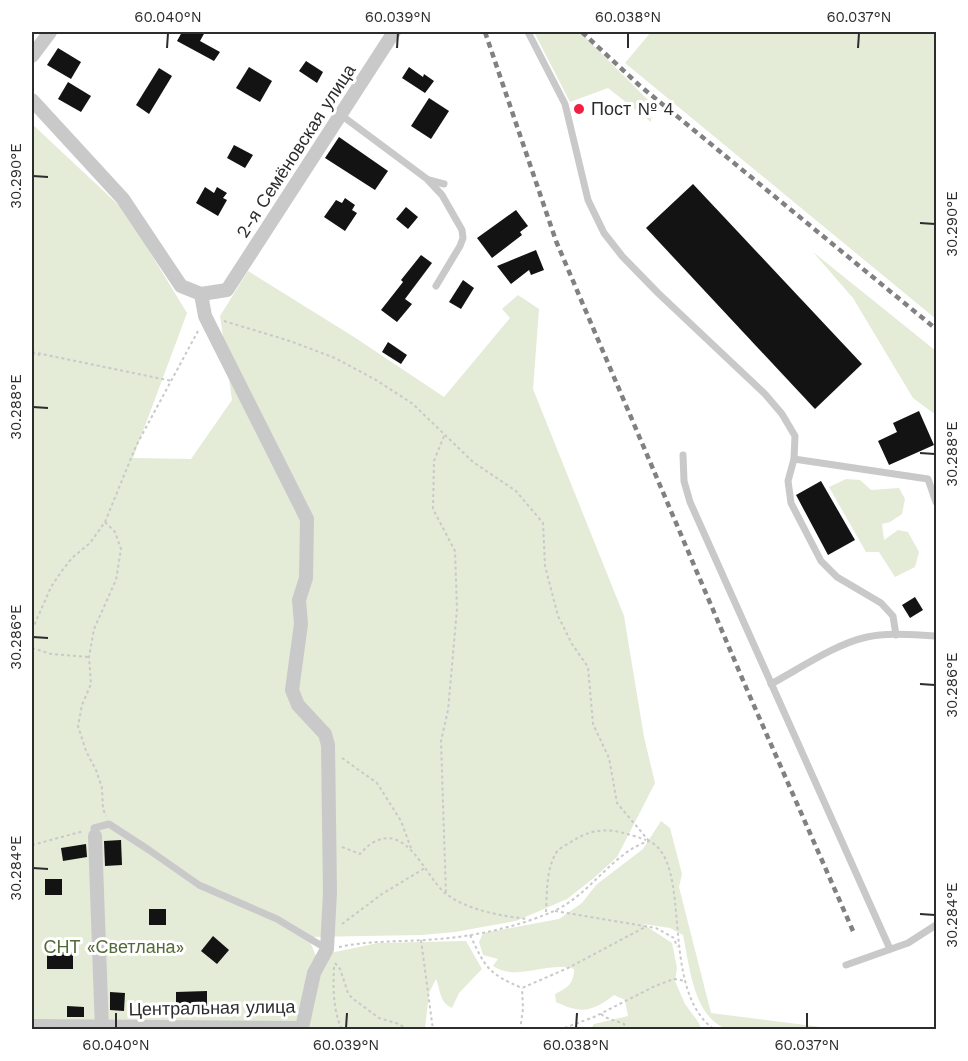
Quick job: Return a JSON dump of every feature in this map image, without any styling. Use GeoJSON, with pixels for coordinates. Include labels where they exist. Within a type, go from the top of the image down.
{"type":"FeatureCollection","features":[{"type":"Feature","properties":{"kind":"street"},"geometry":{"type":"LineString","coordinates":[[32,56],[50,32]]}},
{"type":"Feature","properties":{"kind":"street","name":"2-я Семёновская улица"},"geometry":{"type":"LineString","coordinates":[[201,294],[227,290],[394,32]]}},
{"type":"Feature","properties":{"kind":"street"},"geometry":{"type":"LineString","coordinates":[[32,100],[123,199],[181,286],[201,294],[205,316],[308,519],[306,578],[299,600],[301,624],[292,690],[298,705],[325,734],[328,745],[327,949]]}},
{"type":"Feature","properties":{"kind":"street"},"geometry":{"type":"LineString","coordinates":[[94,832],[102,1028]]}},
{"type":"Feature","properties":{"kind":"street","name":"Центральная улица"},"geometry":{"type":"LineString","coordinates":[[32,1026],[302,1028],[315,973],[327,949]]}},
{"type":"Feature","properties":{"kind":"lane"},"geometry":{"type":"LineString","coordinates":[[528,32],[565,104],[588,200],[604,233],[622,256],[658,293],[765,394],[782,414],[795,436],[794,459],[788,482],[791,502],[821,561],[837,577],[881,603],[893,616],[896,635]]}},
{"type":"Feature","properties":{"kind":"lane"},"geometry":{"type":"LineString","coordinates":[[340,115],[427,179],[442,195],[462,230],[463,238],[436,286]]}},
{"type":"Feature","properties":{"kind":"lane"},"geometry":{"type":"LineString","coordinates":[[427,179],[444,184]]}},
{"type":"Feature","properties":{"kind":"lane"},"geometry":{"type":"LineString","coordinates":[[683,455],[684,481],[690,502],[890,949]]}},
{"type":"Feature","properties":{"kind":"lane"},"geometry":{"type":"LineString","coordinates":[[794,459],[928,479],[936,502]]}},
{"type":"Feature","properties":{"kind":"lane"},"geometry":{"type":"LineString","coordinates":[[771,684],[837,648],[867,637],[936,636]]}},
{"type":"Feature","properties":{"kind":"lane"},"geometry":{"type":"LineString","coordinates":[[94,832],[108,824],[199,885],[277,919],[327,949]]}},
{"type":"Feature","properties":{"kind":"lane"},"geometry":{"type":"LineString","coordinates":[[846,965],[908,943],[936,925]]}},
{"type":"Feature","properties":{"kind":"path"},"geometry":{"type":"LineString","coordinates":[[32,630],[51,586],[72,558],[90,543],[105,522],[136,446],[205,316],[291,341],[335,358],[376,380],[413,404],[473,462],[516,491],[543,523],[545,566],[558,616],[572,644],[588,667],[593,724],[609,758],[617,803],[649,841]]}},
{"type":"Feature","properties":{"kind":"path"},"geometry":{"type":"LineString","coordinates":[[32,353],[172,381]]}},
{"type":"Feature","properties":{"kind":"path"},"geometry":{"type":"LineString","coordinates":[[444,436],[434,461],[433,509],[455,550],[457,609],[448,710],[441,741],[446,894]]}},
{"type":"Feature","properties":{"kind":"path"},"geometry":{"type":"LineString","coordinates":[[105,522],[115,532],[121,549],[116,580],[94,629],[89,657],[91,684],[82,705],[78,726],[102,788],[103,809],[108,824]]}},
{"type":"Feature","properties":{"kind":"path"},"geometry":{"type":"LineString","coordinates":[[32,648],[51,654],[89,657]]}},
{"type":"Feature","properties":{"kind":"path"},"geometry":{"type":"LineString","coordinates":[[328,745],[377,783],[401,821],[411,848],[446,894],[495,915],[530,919]]}},
{"type":"Feature","properties":{"kind":"path"},"geometry":{"type":"LineString","coordinates":[[329,819],[343,849],[360,854],[373,842],[390,838],[411,848]]}},
{"type":"Feature","properties":{"kind":"path"},"geometry":{"type":"LineString","coordinates":[[546,914],[548,876],[557,851],[581,836],[597,830],[622,831],[658,845],[668,865],[677,913],[679,950],[685,981],[697,1012],[716,1029]]}},
{"type":"Feature","properties":{"kind":"path"},"geometry":{"type":"LineString","coordinates":[[32,845],[94,832]]}},
{"type":"Feature","properties":{"kind":"path"},"geometry":{"type":"LineString","coordinates":[[327,949],[363,942],[470,935],[546,914],[580,895],[637,845],[649,841]]}},
{"type":"Feature","properties":{"kind":"path"},"geometry":{"type":"LineString","coordinates":[[328,935],[382,894],[424,868]]}},
{"type":"Feature","properties":{"kind":"path"},"geometry":{"type":"LineString","coordinates":[[555,910],[647,926],[667,932],[674,938],[679,950]]}},
{"type":"Feature","properties":{"kind":"path"},"geometry":{"type":"LineString","coordinates":[[470,935],[486,967],[502,979],[522,988],[568,968],[647,926]]}},
{"type":"Feature","properties":{"kind":"path"},"geometry":{"type":"LineString","coordinates":[[421,940],[433,1029]]}},
{"type":"Feature","properties":{"kind":"path"},"geometry":{"type":"LineString","coordinates":[[342,1029],[335,1008],[334,962],[340,969],[352,999],[379,1018],[408,1029]]}},
{"type":"Feature","properties":{"kind":"path"},"geometry":{"type":"LineString","coordinates":[[560,1029],[600,1014],[674,979],[685,981]]}},
{"type":"Feature","properties":{"kind":"path"},"geometry":{"type":"LineString","coordinates":[[520,1029],[523,1009],[522,988]]}},
{"type":"Feature","properties":{"kind":"path"},"geometry":{"type":"LineString","coordinates":[[600,1014],[609,1020],[624,1024],[626,1029]]}},
{"type":"Feature","properties":{"kind":"green space"},"geometry":{"type":"Polygon","coordinates":[[[534,32],[580,32],[652,104],[651,122],[608,88],[570,102],[534,32]]]}},
{"type":"Feature","properties":{"kind":"green space"},"geometry":{"type":"Polygon","coordinates":[[[651,32],[936,32],[936,319],[625,63],[651,32]]]}},
{"type":"Feature","properties":{"kind":"green space","name":"СНТ «Светлана»"},"geometry":{"type":"Polygon","coordinates":[[[32,124],[125,211],[187,313],[133,458],[191,459],[232,400],[220,316],[248,271],[354,337],[444,397],[510,318],[502,309],[518,295],[539,309],[533,389],[624,616],[644,737],[655,783],[617,857],[567,899],[516,921],[455,932],[421,935],[308,937],[316,956],[378,943],[466,941],[482,969],[459,993],[452,1008],[445,1003],[436,979],[429,993],[425,1029],[32,1029],[32,124]]]}},
{"type":"Feature","properties":{"kind":"green space"},"geometry":{"type":"Polygon","coordinates":[[[813,252],[936,351],[936,415],[913,398],[853,298],[813,252]]]}},
{"type":"Feature","properties":{"kind":"green space"},"geometry":{"type":"Polygon","coordinates":[[[846,479],[860,480],[871,490],[899,488],[905,499],[902,514],[882,524],[884,540],[898,530],[908,532],[919,552],[915,567],[895,577],[879,552],[866,552],[829,487],[846,479]]]}},
{"type":"Feature","properties":{"kind":"green space"},"geometry":{"type":"Polygon","coordinates":[[[661,821],[670,828],[682,874],[679,887],[711,1013],[837,1029],[729,1030],[717,1024],[700,1003],[695,990],[683,935],[670,928],[643,924],[672,943],[677,968],[675,981],[685,1004],[701,1029],[591,1029],[594,1024],[628,1016],[625,1000],[614,995],[593,1008],[580,1010],[573,1008],[556,1002],[555,994],[569,985],[574,969],[554,967],[512,972],[493,966],[498,959],[483,955],[479,942],[483,933],[559,919],[582,903],[596,885],[643,849],[661,821]]]}},
{"type":"Feature","properties":{"kind":"building"},"geometry":{"type":"Polygon","coordinates":[[[182,32],[205,32],[200,41],[220,52],[214,61],[177,41],[182,32]]]}},
{"type":"Feature","properties":{"kind":"building"},"geometry":{"type":"Polygon","coordinates":[[[58,48],[81,62],[71,79],[47,65],[58,48]]]}},
{"type":"Feature","properties":{"kind":"building"},"geometry":{"type":"Polygon","coordinates":[[[306,61],[323,72],[317,83],[299,71],[306,61]]]}},
{"type":"Feature","properties":{"kind":"building"},"geometry":{"type":"Polygon","coordinates":[[[249,67],[272,81],[260,102],[236,88],[249,67]]]}},
{"type":"Feature","properties":{"kind":"building"},"geometry":{"type":"Polygon","coordinates":[[[409,67],[423,77],[424,74],[434,81],[425,93],[402,78],[409,67]]]}},
{"type":"Feature","properties":{"kind":"building"},"geometry":{"type":"Polygon","coordinates":[[[159,68],[172,76],[149,114],[136,105],[159,68]]]}},
{"type":"Feature","properties":{"kind":"building"},"geometry":{"type":"Polygon","coordinates":[[[68,82],[91,96],[81,112],[58,99],[68,82]]]}},
{"type":"Feature","properties":{"kind":"building"},"geometry":{"type":"Polygon","coordinates":[[[429,98],[449,111],[431,139],[411,126],[429,98]]]}},
{"type":"Feature","properties":{"kind":"building"},"geometry":{"type":"Polygon","coordinates":[[[339,137],[388,171],[375,190],[325,158],[339,137]]]}},
{"type":"Feature","properties":{"kind":"building"},"geometry":{"type":"Polygon","coordinates":[[[234,145],[253,155],[245,168],[227,158],[234,145]]]}},
{"type":"Feature","properties":{"kind":"building"},"geometry":{"type":"Polygon","coordinates":[[[693,184],[862,364],[815,409],[646,228],[693,184]]]}},
{"type":"Feature","properties":{"kind":"building"},"geometry":{"type":"Polygon","coordinates":[[[205,187],[214,193],[217,187],[227,193],[223,198],[227,200],[218,216],[196,203],[205,187]]]}},
{"type":"Feature","properties":{"kind":"building"},"geometry":{"type":"Polygon","coordinates":[[[345,198],[355,205],[352,210],[357,213],[345,231],[324,217],[336,200],[342,203],[345,198]]]}},
{"type":"Feature","properties":{"kind":"building"},"geometry":{"type":"Polygon","coordinates":[[[406,207],[418,217],[408,229],[396,219],[406,207]]]}},
{"type":"Feature","properties":{"kind":"building"},"geometry":{"type":"Polygon","coordinates":[[[516,210],[528,226],[520,232],[522,235],[492,258],[477,238],[516,210]]]}},
{"type":"Feature","properties":{"kind":"building"},"geometry":{"type":"Polygon","coordinates":[[[536,250],[544,270],[531,275],[529,270],[511,284],[497,266],[536,250]]]}},
{"type":"Feature","properties":{"kind":"building"},"geometry":{"type":"Polygon","coordinates":[[[421,255],[432,263],[405,299],[412,304],[397,322],[381,310],[421,255]]]}},
{"type":"Feature","properties":{"kind":"building"},"geometry":{"type":"Polygon","coordinates":[[[463,280],[474,288],[461,309],[449,302],[463,280]]]}},
{"type":"Feature","properties":{"kind":"building"},"geometry":{"type":"Polygon","coordinates":[[[388,342],[407,355],[401,364],[382,352],[388,342]]]}},
{"type":"Feature","properties":{"kind":"building"},"geometry":{"type":"Polygon","coordinates":[[[919,411],[934,445],[889,465],[878,441],[897,432],[893,423],[919,411]]]}},
{"type":"Feature","properties":{"kind":"building"},"geometry":{"type":"Polygon","coordinates":[[[821,481],[855,540],[828,555],[796,495],[821,481]]]}},
{"type":"Feature","properties":{"kind":"building"},"geometry":{"type":"Polygon","coordinates":[[[915,597],[923,610],[910,618],[902,605],[915,597]]]}},
{"type":"Feature","properties":{"kind":"building"},"geometry":{"type":"Polygon","coordinates":[[[121,840],[122,865],[105,866],[104,841],[121,840]]]}},
{"type":"Feature","properties":{"kind":"building"},"geometry":{"type":"Polygon","coordinates":[[[86,844],[87,857],[63,861],[61,848],[86,844]]]}},
{"type":"Feature","properties":{"kind":"building"},"geometry":{"type":"Polygon","coordinates":[[[45,879],[62,879],[62,895],[45,895],[45,879]]]}},
{"type":"Feature","properties":{"kind":"building"},"geometry":{"type":"Polygon","coordinates":[[[149,909],[166,909],[166,925],[149,925],[149,909]]]}},
{"type":"Feature","properties":{"kind":"building"},"geometry":{"type":"Polygon","coordinates":[[[213,936],[229,950],[217,964],[201,951],[213,936]]]}},
{"type":"Feature","properties":{"kind":"building"},"geometry":{"type":"Polygon","coordinates":[[[47,952],[73,952],[73,969],[47,969],[47,952]]]}},
{"type":"Feature","properties":{"kind":"building"},"geometry":{"type":"Polygon","coordinates":[[[207,991],[207,1016],[176,1016],[176,992],[207,991]]]}},
{"type":"Feature","properties":{"kind":"building"},"geometry":{"type":"Polygon","coordinates":[[[110,992],[125,993],[124,1011],[110,1010],[110,992]]]}},
{"type":"Feature","properties":{"kind":"building"},"geometry":{"type":"Polygon","coordinates":[[[67,1006],[84,1007],[84,1017],[67,1017],[67,1006]]]}},
{"type":"Feature","properties":{"kind":"railway"},"geometry":{"type":"LineString","coordinates":[[485,32],[556,241],[748,692],[853,931]]}},
{"type":"Feature","properties":{"kind":"railway"},"geometry":{"type":"LineString","coordinates":[[582,32],[639,85],[936,329]]}},
{"type":"Feature","properties":{"kind":"place","name":"Пост № 4"},"geometry":{"type":"Point","coordinates":[579,109]}}]}
